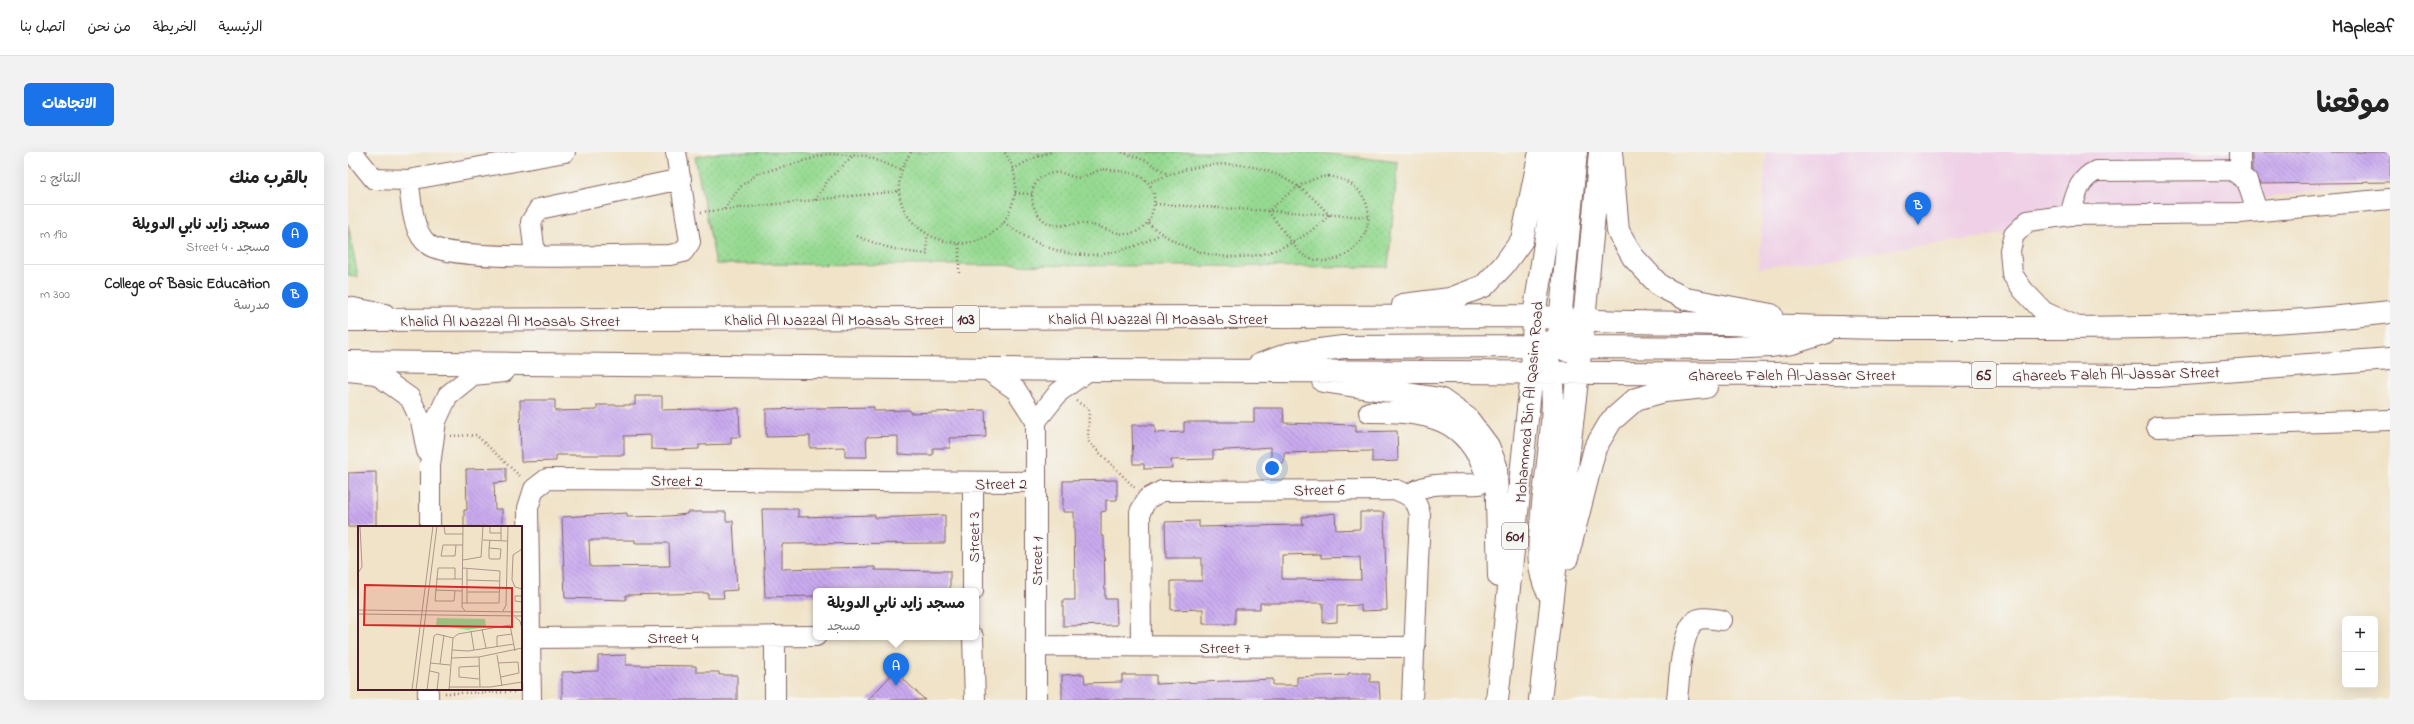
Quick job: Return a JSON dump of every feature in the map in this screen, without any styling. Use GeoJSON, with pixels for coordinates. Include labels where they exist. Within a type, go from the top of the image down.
{"type":"FeatureCollection","features":[{"type":"Feature","properties":{"kind":"main road"},"geometry":{"type":"LineString","coordinates":[[1313,317],[1450,299],[1484,286],[1503,266],[1522,240],[1540,152]]}},
{"type":"Feature","properties":{"kind":"main road","name":"Mohammed Bin Al Qasim Road"},"geometry":{"type":"LineString","coordinates":[[1497,700],[1552,350],[1534,316],[1553,191],[1556,152]]}},
{"type":"Feature","properties":{"kind":"main road"},"geometry":{"type":"LineString","coordinates":[[1551,598],[1541,574],[1539,547],[1553,394],[1552,350],[1576,152]]}},
{"type":"Feature","properties":{"kind":"main road"},"geometry":{"type":"LineString","coordinates":[[1600,152],[1584,320],[1839,328],[2189,327],[2345,318],[2390,312]]}},
{"type":"Feature","properties":{"kind":"main road"},"geometry":{"type":"LineString","coordinates":[[1611,152],[1618,231],[1633,257],[1660,286],[1686,299],[1839,328]]}},
{"type":"Feature","properties":{"kind":"main road","name":"Khalid Al Nazzal Al Moasab Street"},"geometry":{"type":"LineString","coordinates":[[348,320],[424,321],[1534,316],[1552,350],[1577,374]]}},
{"type":"Feature","properties":{"kind":"main road","name":"Khalid Al Nazzal Al Moasab Street"},"geometry":{"type":"LineString","coordinates":[[1552,350],[1584,320]]}},
{"type":"Feature","properties":{"kind":"main road"},"geometry":{"type":"LineString","coordinates":[[1245,370],[1289,354],[1343,347],[1552,350],[1728,348],[1770,346],[1792,343],[1839,328]]}},
{"type":"Feature","properties":{"kind":"main road","name":"Ghareeb Faleh Al-Jassar Street"},"geometry":{"type":"LineString","coordinates":[[1577,374],[2157,376],[2390,359]]}},
{"type":"Feature","properties":{"kind":"main road"},"geometry":{"type":"LineString","coordinates":[[348,362],[584,363],[1089,370],[1245,370],[1440,399],[1467,418],[1488,446],[1496,466],[1502,663]]}},
{"type":"Feature","properties":{"kind":"main road"},"geometry":{"type":"LineString","coordinates":[[1540,700],[1577,374]]}},
{"type":"Feature","properties":{"kind":"main road"},"geometry":{"type":"LineString","coordinates":[[1546,644],[1595,448],[1611,421],[1636,399],[1665,390],[1832,375]]}},
{"type":"Feature","properties":{"kind":"street"},"geometry":{"type":"LineString","coordinates":[[352,152],[374,179],[408,180],[557,153]]}},
{"type":"Feature","properties":{"kind":"street"},"geometry":{"type":"LineString","coordinates":[[408,180],[416,226],[421,237],[429,245],[456,254],[670,255],[683,252],[690,242],[687,214],[676,152]]}},
{"type":"Feature","properties":{"kind":"street"},"geometry":{"type":"LineString","coordinates":[[2240,152],[2240,174]]}},
{"type":"Feature","properties":{"kind":"street"},"geometry":{"type":"LineString","coordinates":[[2070,215],[2080,182],[2085,176],[2096,170],[2222,170],[2240,174],[2247,181],[2257,211]]}},
{"type":"Feature","properties":{"kind":"street"},"geometry":{"type":"LineString","coordinates":[[534,255],[531,222],[539,209],[681,179]]}},
{"type":"Feature","properties":{"kind":"street"},"geometry":{"type":"LineString","coordinates":[[2080,328],[2044,312],[2023,290],[2012,274],[2010,250],[2014,235],[2028,221],[2070,215],[2257,211],[2390,199]]}},
{"type":"Feature","properties":{"kind":"street"},"geometry":{"type":"LineString","coordinates":[[348,307],[424,321]]}},
{"type":"Feature","properties":{"kind":"street"},"geometry":{"type":"LineString","coordinates":[[430,526],[430,465],[436,421],[448,395],[473,375],[584,363]]}},
{"type":"Feature","properties":{"kind":"street"},"geometry":{"type":"LineString","coordinates":[[985,368],[1016,390],[1036,421],[1059,392],[1089,370]]}},
{"type":"Feature","properties":{"kind":"street"},"geometry":{"type":"LineString","coordinates":[[348,371],[376,374],[410,398],[421,421],[430,465]]}},
{"type":"Feature","properties":{"kind":"street"},"geometry":{"type":"LineString","coordinates":[[1369,412],[1419,415],[1453,427],[1472,446],[1486,475],[1485,479],[1479,484],[1432,485],[1422,487],[1409,495],[1418,503],[1420,515],[1412,700]]}},
{"type":"Feature","properties":{"kind":"street"},"geometry":{"type":"LineString","coordinates":[[2157,427],[2390,420]]}},
{"type":"Feature","properties":{"kind":"street","name":"Street 1"},"geometry":{"type":"LineString","coordinates":[[1036,421],[1036,700]]}},
{"type":"Feature","properties":{"kind":"street","name":"Street 2"},"geometry":{"type":"LineString","coordinates":[[534,489],[547,479],[973,483],[1035,482]]}},
{"type":"Feature","properties":{"kind":"street","name":"Street 3"},"geometry":{"type":"LineString","coordinates":[[973,483],[973,588]]}},
{"type":"Feature","properties":{"kind":"street","name":"Street 6"},"geometry":{"type":"LineString","coordinates":[[1147,499],[1162,491],[1382,488],[1397,490],[1409,495]]}},
{"type":"Feature","properties":{"kind":"street"},"geometry":{"type":"LineString","coordinates":[[531,696],[528,508],[534,489]]}},
{"type":"Feature","properties":{"kind":"street"},"geometry":{"type":"LineString","coordinates":[[1141,647],[1140,512],[1147,499]]}},
{"type":"Feature","properties":{"kind":"street"},"geometry":{"type":"LineString","coordinates":[[1677,700],[1686,634],[1692,622],[1699,619],[1721,620]]}},
{"type":"Feature","properties":{"kind":"street"},"geometry":{"type":"LineString","coordinates":[[775,636],[775,700]]}},
{"type":"Feature","properties":{"kind":"street","name":"Street 4"},"geometry":{"type":"LineString","coordinates":[[530,638],[813,636]]}},
{"type":"Feature","properties":{"kind":"street"},"geometry":{"type":"LineString","coordinates":[[973,640],[975,700]]}},
{"type":"Feature","properties":{"kind":"street","name":"Street 7"},"geometry":{"type":"LineString","coordinates":[[1036,646],[1415,647]]}},
{"type":"Feature","properties":{"kind":"path"},"geometry":{"type":"LineString","coordinates":[[815,200],[829,178],[857,152]]}},
{"type":"Feature","properties":{"kind":"path"},"geometry":{"type":"LineString","coordinates":[[911,152],[902,170],[900,191],[902,204],[908,217],[917,228],[927,236],[943,242],[959,244],[976,241],[991,234],[1004,222],[1012,208],[1015,193],[1013,169],[1004,152]]}},
{"type":"Feature","properties":{"kind":"path"},"geometry":{"type":"LineString","coordinates":[[1013,169],[1034,158],[1052,152]]}},
{"type":"Feature","properties":{"kind":"path"},"geometry":{"type":"LineString","coordinates":[[1122,152],[1146,161],[1166,173]]}},
{"type":"Feature","properties":{"kind":"path"},"geometry":{"type":"LineString","coordinates":[[724,210],[740,187],[757,174],[828,154],[854,154],[866,156],[902,170]]}},
{"type":"Feature","properties":{"kind":"path"},"geometry":{"type":"LineString","coordinates":[[1149,183],[1166,173],[1211,161],[1234,161],[1257,165],[1279,173],[1299,185],[1315,199],[1329,215]]}},
{"type":"Feature","properties":{"kind":"path"},"geometry":{"type":"LineString","coordinates":[[1102,169],[1139,174],[1149,183],[1154,193],[1155,204],[1148,222],[1138,230],[1125,234],[1086,224],[1051,224],[1037,215],[1032,205],[1032,194],[1035,184],[1042,177],[1051,173],[1060,172],[1079,178],[1102,169]]}},
{"type":"Feature","properties":{"kind":"path"},"geometry":{"type":"LineString","coordinates":[[1329,176],[1344,179],[1356,188],[1365,201],[1369,217],[1367,232],[1359,245],[1348,255],[1333,260],[1318,260],[1303,255],[1268,211],[1299,185],[1313,177],[1329,176]]}},
{"type":"Feature","properties":{"kind":"path"},"geometry":{"type":"LineString","coordinates":[[687,214],[900,191]]}},
{"type":"Feature","properties":{"kind":"path"},"geometry":{"type":"LineString","coordinates":[[1015,193],[1032,194]]}},
{"type":"Feature","properties":{"kind":"path"},"geometry":{"type":"LineString","coordinates":[[1155,204],[1369,217]]}},
{"type":"Feature","properties":{"kind":"path"},"geometry":{"type":"LineString","coordinates":[[1148,222],[1162,234],[1196,251],[1226,257],[1250,257],[1272,252],[1294,243],[1318,226],[1329,215]]}},
{"type":"Feature","properties":{"kind":"path"},"geometry":{"type":"LineString","coordinates":[[1004,222],[1023,237],[1045,248],[1075,255],[1093,256],[1118,253],[1141,245],[1162,234]]}},
{"type":"Feature","properties":{"kind":"path"},"geometry":{"type":"LineString","coordinates":[[856,236],[879,246],[902,252],[927,254],[927,236]]}},
{"type":"Feature","properties":{"kind":"path"},"geometry":{"type":"LineString","coordinates":[[959,244],[959,276]]}},
{"type":"Feature","properties":{"kind":"path"},"geometry":{"type":"LineString","coordinates":[[1059,392],[1089,409],[1088,441],[1147,499]]}},
{"type":"Feature","properties":{"kind":"path"},"geometry":{"type":"LineString","coordinates":[[434,437],[476,435],[534,489]]}},
{"type":"Feature","properties":{"kind":"path"},"geometry":{"type":"LineString","coordinates":[[428,694],[531,696]]}},
{"type":"Feature","properties":{"kind":"shaded area"},"geometry":{"type":"Polygon","coordinates":[[[1766,152],[2390,152],[2390,181],[1759,268],[1766,152]]]}},
{"type":"Feature","properties":{"kind":"green space"},"geometry":{"type":"Polygon","coordinates":[[[723,152],[1314,152],[1398,162],[1388,267],[716,264],[695,157],[723,152]]]}},
{"type":"Feature","properties":{"kind":"green space"},"geometry":{"type":"Polygon","coordinates":[[[348,224],[358,277],[348,276],[348,224]]]}},
{"type":"Feature","properties":{"kind":"building"},"geometry":{"type":"Polygon","coordinates":[[[2252,152],[2390,152],[2390,182],[2260,184],[2252,171],[2252,152]]]}},
{"type":"Feature","properties":{"kind":"building"},"geometry":{"type":"Polygon","coordinates":[[[635,396],[662,396],[662,410],[739,408],[740,437],[731,437],[731,444],[699,445],[699,449],[672,450],[651,449],[651,435],[624,436],[624,455],[556,455],[556,461],[521,462],[520,400],[555,400],[555,411],[597,410],[597,405],[635,405],[635,396]]]}},
{"type":"Feature","properties":{"kind":"building"},"geometry":{"type":"Polygon","coordinates":[[[874,407],[874,411],[910,410],[910,413],[985,410],[986,437],[949,438],[950,448],[933,448],[933,455],[917,455],[898,454],[898,436],[866,437],[867,457],[845,457],[845,447],[810,448],[810,436],[766,437],[766,409],[874,407]]]}},
{"type":"Feature","properties":{"kind":"building"},"geometry":{"type":"Polygon","coordinates":[[[1254,408],[1283,408],[1284,423],[1356,425],[1356,432],[1397,431],[1398,461],[1372,462],[1372,451],[1319,452],[1284,453],[1284,463],[1271,464],[1271,447],[1213,451],[1213,459],[1171,460],[1172,468],[1144,469],[1144,464],[1133,464],[1132,425],[1155,425],[1155,433],[1184,432],[1184,422],[1254,422],[1254,408]]]}},
{"type":"Feature","properties":{"kind":"building"},"geometry":{"type":"Polygon","coordinates":[[[506,468],[506,482],[494,483],[495,509],[502,509],[502,526],[464,526],[464,510],[467,510],[466,469],[506,468]]]}},
{"type":"Feature","properties":{"kind":"building"},"geometry":{"type":"Polygon","coordinates":[[[376,472],[376,526],[348,527],[348,473],[376,472]]]}},
{"type":"Feature","properties":{"kind":"building"},"geometry":{"type":"Polygon","coordinates":[[[1117,480],[1117,500],[1106,500],[1106,511],[1101,512],[1101,536],[1104,536],[1105,599],[1116,599],[1117,625],[1063,626],[1063,600],[1075,600],[1074,512],[1063,512],[1063,481],[1117,480]]]}},
{"type":"Feature","properties":{"kind":"building"},"geometry":{"type":"Polygon","coordinates":[[[762,509],[798,509],[798,517],[875,515],[875,518],[945,515],[945,543],[782,544],[782,569],[875,567],[875,570],[950,571],[950,588],[813,588],[813,596],[765,597],[762,509]]]}},
{"type":"Feature","properties":{"kind":"building"},"geometry":{"type":"Polygon","coordinates":[[[687,512],[726,512],[726,521],[733,521],[737,590],[723,591],[724,598],[708,598],[708,593],[626,595],[626,600],[565,598],[562,517],[627,513],[627,517],[687,514],[687,512]],[[589,540],[590,567],[670,566],[669,543],[635,543],[635,540],[589,540]]]}},
{"type":"Feature","properties":{"kind":"building"},"geometry":{"type":"Polygon","coordinates":[[[1360,512],[1384,512],[1387,610],[1361,611],[1361,605],[1337,606],[1337,622],[1323,623],[1323,603],[1260,603],[1260,609],[1235,609],[1235,624],[1203,624],[1203,609],[1171,610],[1171,581],[1202,581],[1202,558],[1166,558],[1165,522],[1199,521],[1199,527],[1303,525],[1302,517],[1335,513],[1336,530],[1360,529],[1360,512]],[[1321,554],[1282,555],[1282,579],[1361,580],[1360,557],[1321,558],[1321,554]]]}},
{"type":"Feature","properties":{"kind":"building"},"geometry":{"type":"Polygon","coordinates":[[[626,655],[626,665],[696,666],[696,672],[719,672],[719,675],[737,675],[737,700],[562,700],[562,672],[598,671],[598,656],[626,655]]]}},
{"type":"Feature","properties":{"kind":"building"},"geometry":{"type":"Polygon","coordinates":[[[895,671],[925,700],[868,700],[895,671]]]}},
{"type":"Feature","properties":{"kind":"building"},"geometry":{"type":"Polygon","coordinates":[[[1348,673],[1370,673],[1370,682],[1379,682],[1380,700],[1062,700],[1062,675],[1084,674],[1085,683],[1122,682],[1122,675],[1156,675],[1156,684],[1273,679],[1273,685],[1297,685],[1297,677],[1348,675],[1348,673]]]}},
{"type":"Feature","properties":{"kind":"place","name":"College of Basic Education"},"geometry":{"type":"Point","coordinates":[1918,225]}},
{"type":"Feature","properties":{"kind":"place","name":"مسجد زايد نابي الدويلة"},"geometry":{"type":"Point","coordinates":[896,686]}}]}
